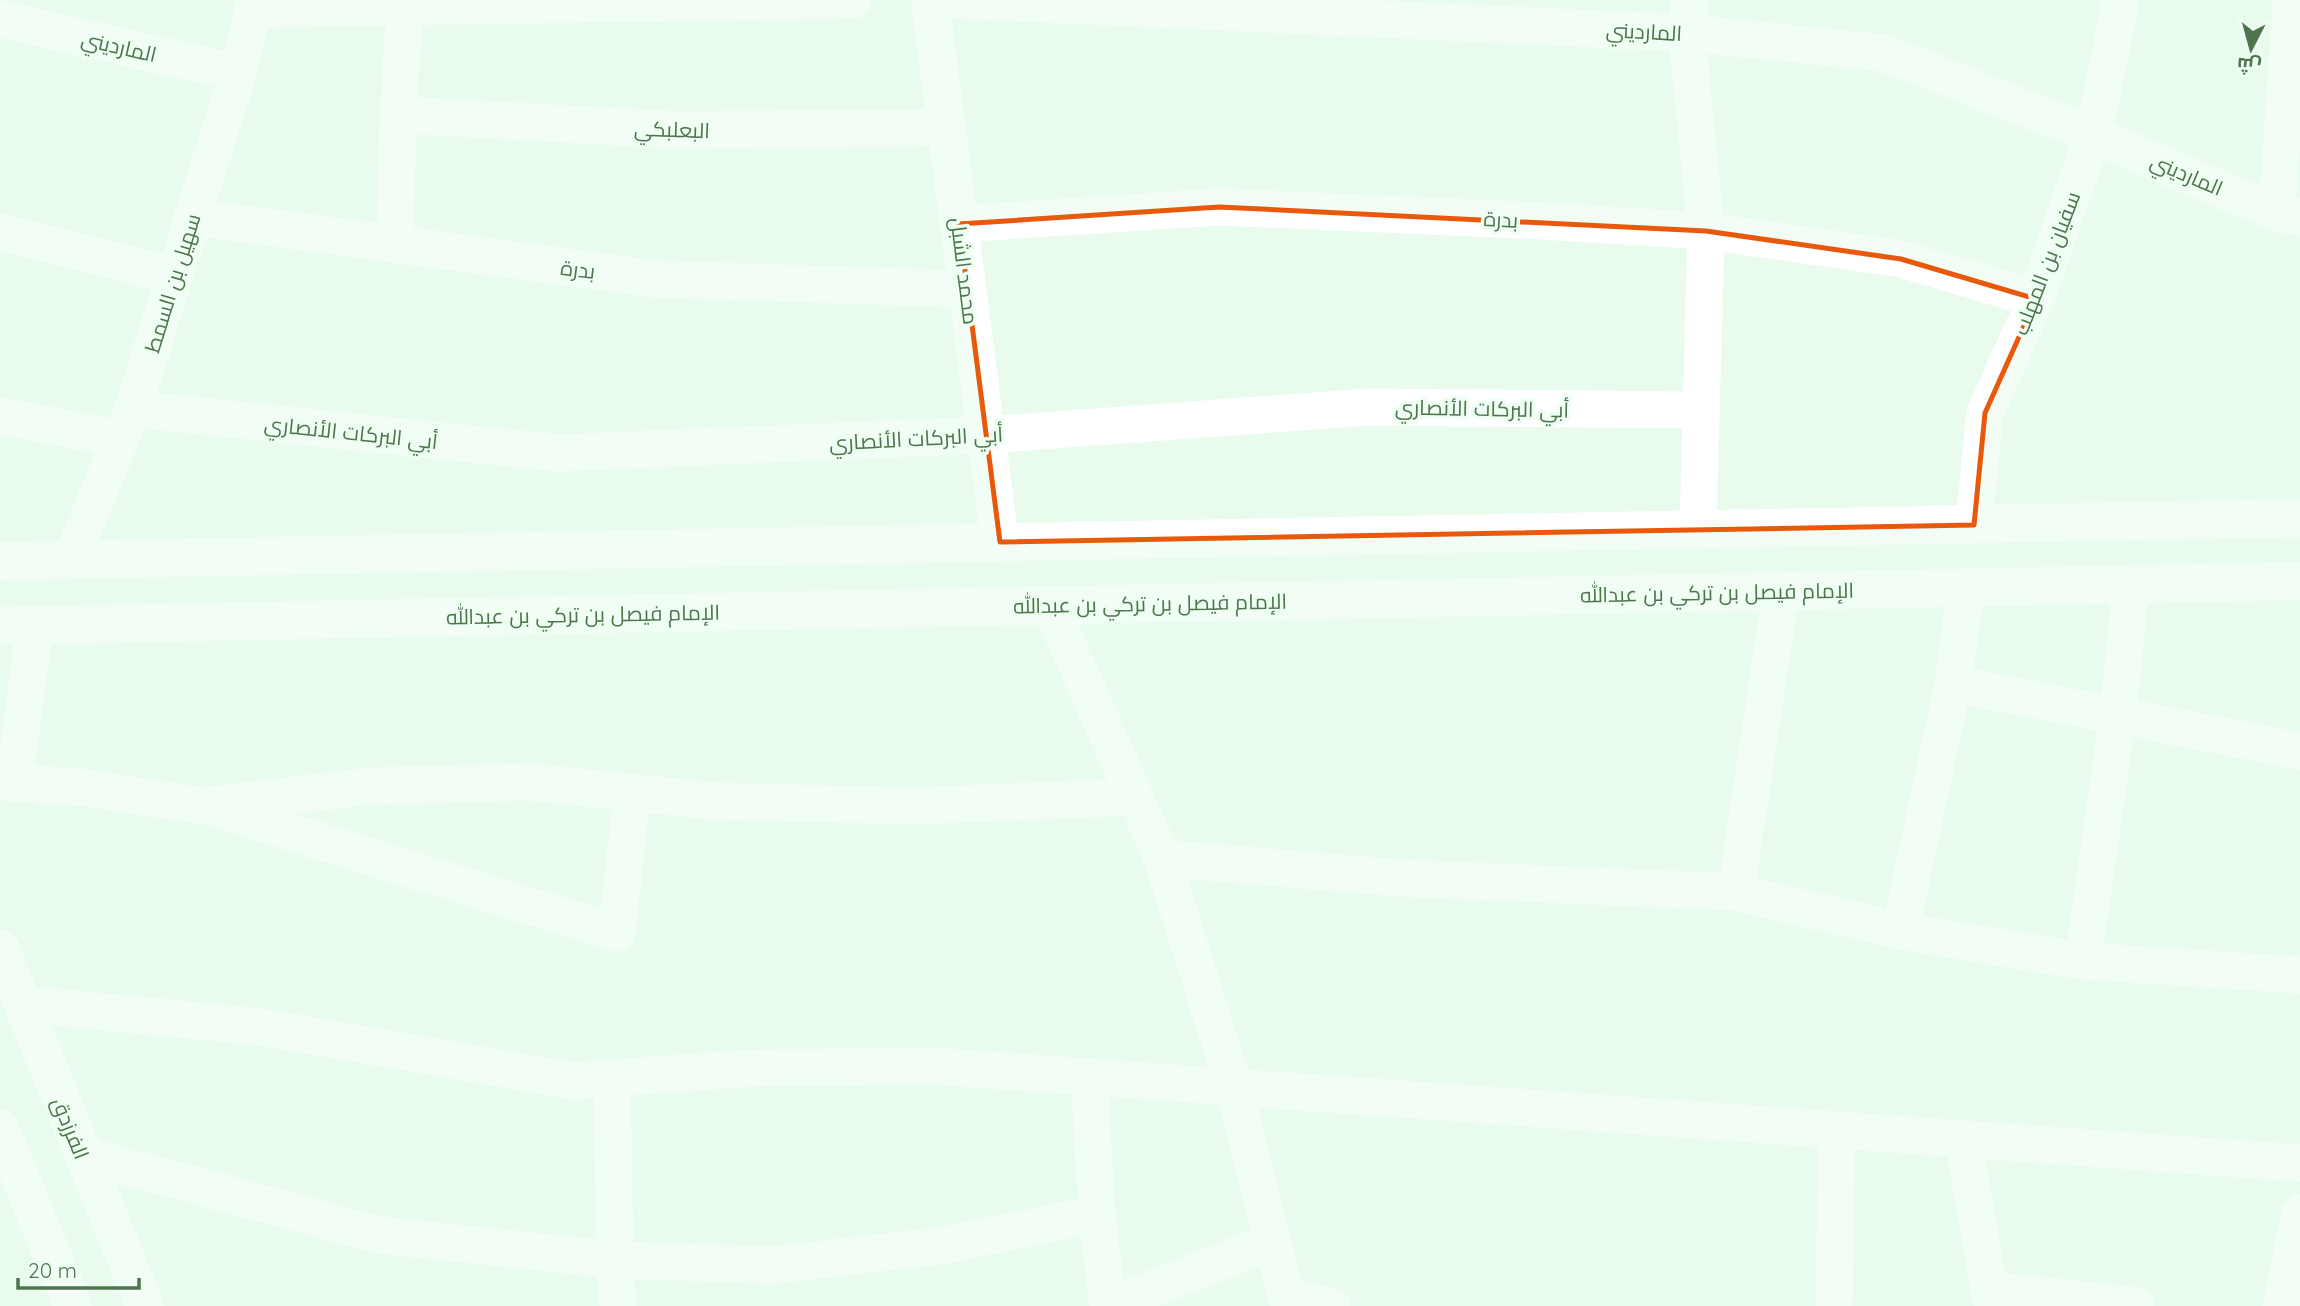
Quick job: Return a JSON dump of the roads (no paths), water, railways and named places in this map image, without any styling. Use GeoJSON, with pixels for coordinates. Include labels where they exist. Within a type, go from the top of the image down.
{"type":"FeatureCollection","features":[{"type":"Feature","properties":{"kind":"main road","name":"محمد الشبل"},"geometry":{"type":"LineString","coordinates":[[930,0],[1000,542]]}},
{"type":"Feature","properties":{"kind":"main road"},"geometry":{"type":"LineString","coordinates":[[0,561],[2300,518]]}},
{"type":"Feature","properties":{"kind":"main road","name":"الإمام فيصل بن تركي بن عبدالله"},"geometry":{"type":"LineString","coordinates":[[17,626],[2300,581]]}},
{"type":"Feature","properties":{"kind":"main road","name":"الفرزدق"},"geometry":{"type":"LineString","coordinates":[[0,948],[145,1306]]}},
{"type":"Feature","properties":{"kind":"main road"},"geometry":{"type":"LineString","coordinates":[[0,1128],[11,1182],[73,1306]]}},
{"type":"Feature","properties":{"kind":"street"},"geometry":{"type":"LineString","coordinates":[[254,5],[405,7],[853,0]]}},
{"type":"Feature","properties":{"kind":"street","name":"المارديني"},"geometry":{"type":"LineString","coordinates":[[957,0],[1688,16],[1884,53],[2288,215]]}},
{"type":"Feature","properties":{"kind":"street","name":"سفيان بن المهلب"},"geometry":{"type":"LineString","coordinates":[[1974,525],[1984,412],[2036,299],[2093,135],[2119,12],[2119,0]]}},
{"type":"Feature","properties":{"kind":"street","name":"سهيل بن السمط"},"geometry":{"type":"LineString","coordinates":[[71,559],[126,424],[238,73],[254,5]]}},
{"type":"Feature","properties":{"kind":"street"},"geometry":{"type":"LineString","coordinates":[[395,246],[398,115],[405,7]]}},
{"type":"Feature","properties":{"kind":"street"},"geometry":{"type":"LineString","coordinates":[[1688,16],[1706,232],[1698,530]]}},
{"type":"Feature","properties":{"kind":"street"},"geometry":{"type":"LineString","coordinates":[[2288,215],[2294,16]]}},
{"type":"Feature","properties":{"kind":"street","name":"المارديني"},"geometry":{"type":"LineString","coordinates":[[0,19],[238,73]]}},
{"type":"Feature","properties":{"kind":"street","name":"البعلبكي"},"geometry":{"type":"LineString","coordinates":[[398,115],[678,130],[946,128]]}},
{"type":"Feature","properties":{"kind":"street","name":"بدرة"},"geometry":{"type":"LineString","coordinates":[[958,224],[1219,206],[1528,220],[1706,232],[1901,259],[2036,299]]}},
{"type":"Feature","properties":{"kind":"street","name":"بدرة"},"geometry":{"type":"LineString","coordinates":[[192,217],[656,279],[967,289]]}},
{"type":"Feature","properties":{"kind":"street"},"geometry":{"type":"LineString","coordinates":[[0,232],[174,276]]}},
{"type":"Feature","properties":{"kind":"street","name":"أبي البركات الأنصاري"},"geometry":{"type":"LineString","coordinates":[[0,416],[558,453],[986,435],[1370,407],[1701,410]]}},
{"type":"Feature","properties":{"kind":"street"},"geometry":{"type":"LineString","coordinates":[[2083,961],[2119,716],[2131,584]]}},
{"type":"Feature","properties":{"kind":"street"},"geometry":{"type":"LineString","coordinates":[[1900,931],[1953,684],[1966,587]]}},
{"type":"Feature","properties":{"kind":"street"},"geometry":{"type":"LineString","coordinates":[[1735,892],[1782,591]]}},
{"type":"Feature","properties":{"kind":"street"},"geometry":{"type":"LineString","coordinates":[[1050,605],[1162,858],[1234,1087],[1289,1303],[1332,1306]]}},
{"type":"Feature","properties":{"kind":"street"},"geometry":{"type":"LineString","coordinates":[[17,626],[7,783],[79,787],[204,806],[617,933],[632,793]]}},
{"type":"Feature","properties":{"kind":"street"},"geometry":{"type":"LineString","coordinates":[[1953,684],[2300,751]]}},
{"type":"Feature","properties":{"kind":"street"},"geometry":{"type":"LineString","coordinates":[[204,806],[370,786],[530,782],[713,801],[914,806],[1135,797]]}},
{"type":"Feature","properties":{"kind":"street"},"geometry":{"type":"LineString","coordinates":[[1162,858],[1398,878],[1735,892],[1900,931],[2083,961],[2300,975]]}},
{"type":"Feature","properties":{"kind":"street"},"geometry":{"type":"LineString","coordinates":[[22,1004],[261,1027],[573,1081],[754,1068],[934,1066],[2300,1163]]}},
{"type":"Feature","properties":{"kind":"street"},"geometry":{"type":"LineString","coordinates":[[1089,1077],[1097,1214],[1108,1306],[1273,1241]]}},
{"type":"Feature","properties":{"kind":"street"},"geometry":{"type":"LineString","coordinates":[[612,1079],[618,1306]]}},
{"type":"Feature","properties":{"kind":"street"},"geometry":{"type":"LineString","coordinates":[[1834,1306],[1837,1130]]}},
{"type":"Feature","properties":{"kind":"street"},"geometry":{"type":"LineString","coordinates":[[1963,1139],[1991,1298],[2136,1306]]}},
{"type":"Feature","properties":{"kind":"street"},"geometry":{"type":"LineString","coordinates":[[83,1155],[379,1235],[615,1260],[773,1265],[939,1247],[1097,1214]]}},
{"type":"Feature","properties":{"kind":"street"},"geometry":{"type":"LineString","coordinates":[[2281,1306],[2300,1213]]}}]}
